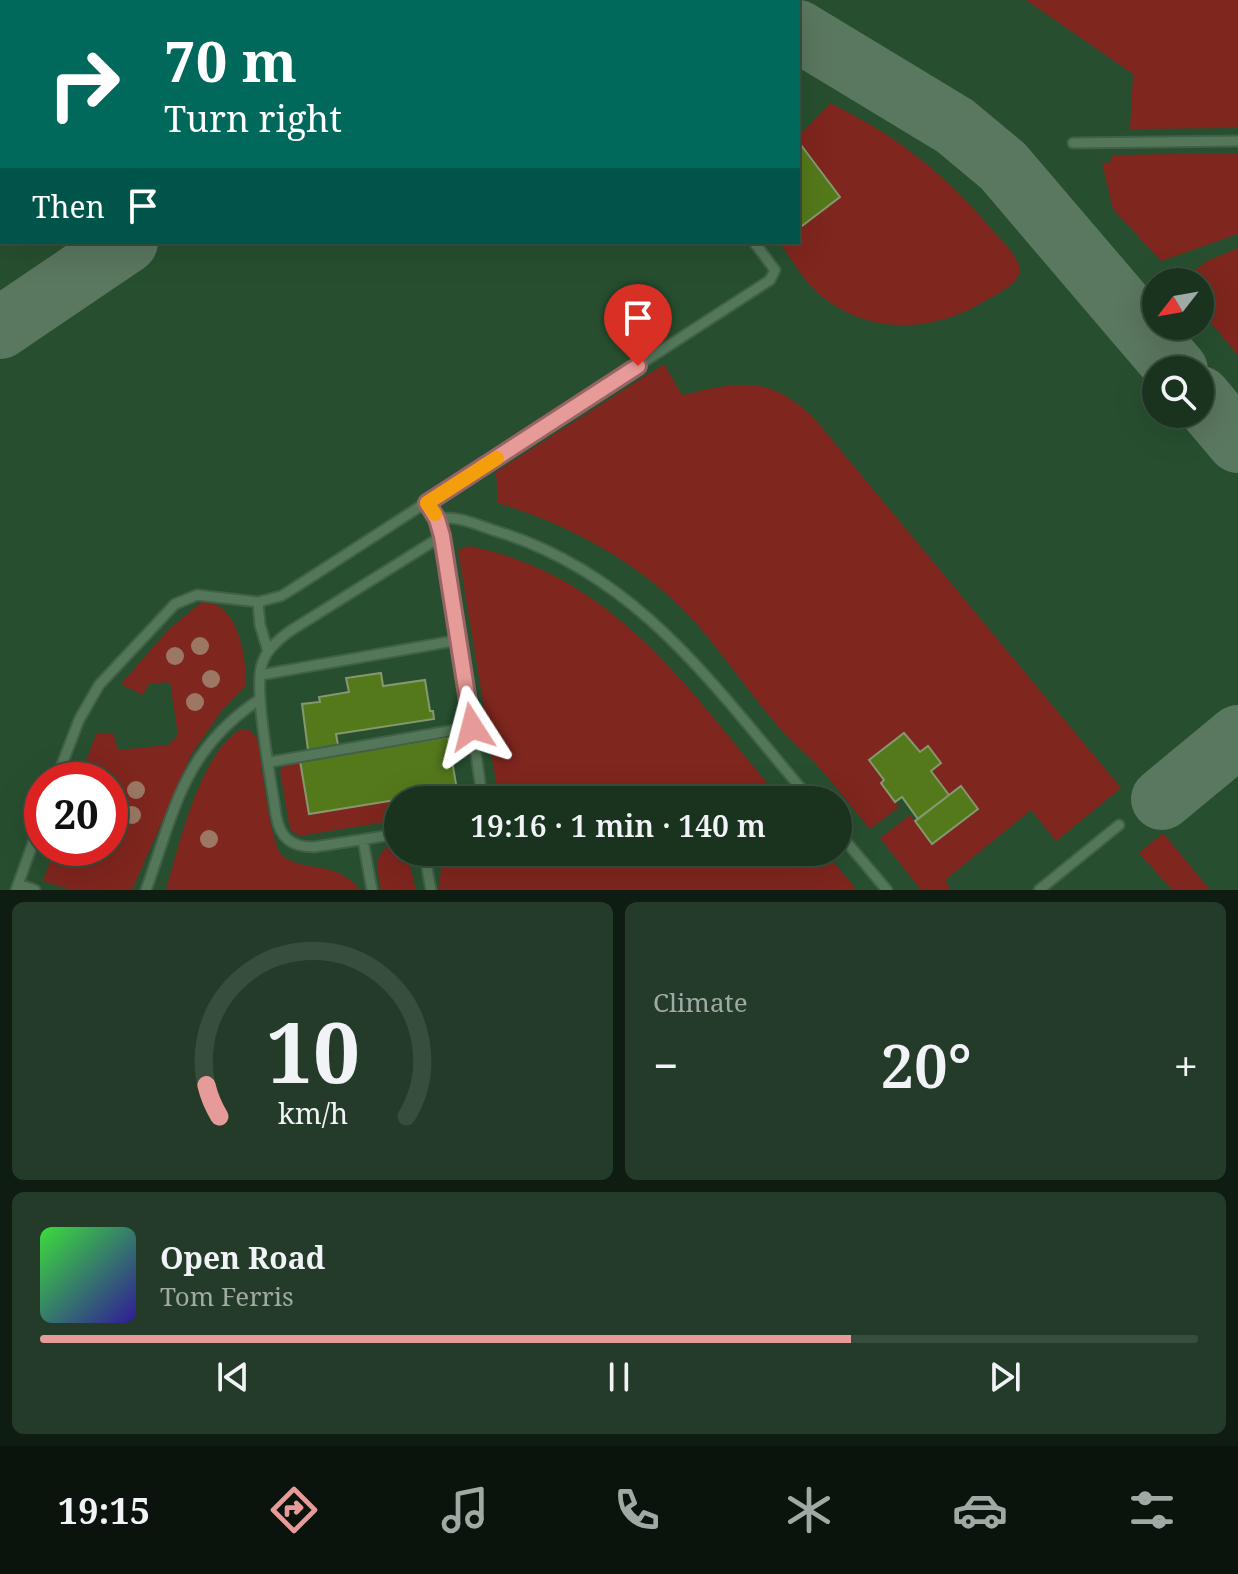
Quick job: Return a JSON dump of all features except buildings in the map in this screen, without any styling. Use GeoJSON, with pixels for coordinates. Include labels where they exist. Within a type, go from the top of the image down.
{"type":"FeatureCollection","features":[{"type":"Feature","properties":{"kind":"lane"},"geometry":{"type":"LineString","coordinates":[[1073,143],[1238,141]]}},
{"type":"Feature","properties":{"kind":"lane"},"geometry":{"type":"LineString","coordinates":[[63,762],[79,720],[99,685],[175,604],[197,595],[258,602],[291,590],[770,280],[775,270],[756,244]]}},
{"type":"Feature","properties":{"kind":"lane"},"geometry":{"type":"LineString","coordinates":[[427,503],[437,519],[442,536],[480,786]]}},
{"type":"Feature","properties":{"kind":"lane"},"geometry":{"type":"LineString","coordinates":[[437,519],[455,518],[532,543],[607,583],[672,639],[799,786]]}},
{"type":"Feature","properties":{"kind":"lane"},"geometry":{"type":"LineString","coordinates":[[384,836],[314,847],[300,847],[287,841],[279,829],[260,699],[260,675],[268,651],[290,631],[442,536]]}},
{"type":"Feature","properties":{"kind":"lane"},"geometry":{"type":"LineString","coordinates":[[258,602],[260,625],[268,651]]}},
{"type":"Feature","properties":{"kind":"lane"},"geometry":{"type":"LineString","coordinates":[[260,675],[459,640]]}},
{"type":"Feature","properties":{"kind":"lane"},"geometry":{"type":"LineString","coordinates":[[146,890],[194,763],[223,727],[260,699]]}},
{"type":"Feature","properties":{"kind":"lane"},"geometry":{"type":"LineString","coordinates":[[270,762],[472,727]]}},
{"type":"Feature","properties":{"kind":"lane"},"geometry":{"type":"LineString","coordinates":[[1039,890],[1119,825]]}},
{"type":"Feature","properties":{"kind":"lane"},"geometry":{"type":"LineString","coordinates":[[363,840],[372,890]]}},
{"type":"Feature","properties":{"kind":"lane"},"geometry":{"type":"LineString","coordinates":[[852,849],[887,890]]}},
{"type":"Feature","properties":{"kind":"lane"},"geometry":{"type":"LineString","coordinates":[[25,866],[17,887],[35,890]]}},
{"type":"Feature","properties":{"kind":"lane"},"geometry":{"type":"LineString","coordinates":[[427,866],[431,890]]}},
{"type":"Feature","properties":{"kind":"shaded area"},"geometry":{"type":"Polygon","coordinates":[[[800,0],[1238,0],[1238,890],[0,890],[0,244],[800,244],[800,0]]]}},
{"type":"Feature","properties":{"kind":"shaded area"},"geometry":{"type":"Polygon","coordinates":[[[1026,0],[1238,0],[1238,128],[1130,129],[1133,74],[1026,0]]]}},
{"type":"Feature","properties":{"kind":"shaded area"},"geometry":{"type":"Polygon","coordinates":[[[830,103],[899,143],[939,174],[976,211],[1014,255],[1019,266],[1018,277],[1010,286],[963,313],[920,324],[876,322],[835,306],[802,275],[781,244],[800,244],[800,227],[840,197],[800,144],[800,135],[830,103]]]}},
{"type":"Feature","properties":{"kind":"shaded area"},"geometry":{"type":"Polygon","coordinates":[[[1238,153],[1238,234],[1161,261],[1113,209],[1102,163],[1111,162],[1111,155],[1238,153]]]}},
{"type":"Feature","properties":{"kind":"shaded area"},"geometry":{"type":"Polygon","coordinates":[[[1238,248],[1238,355],[1214,327],[1214,268],[1198,268],[1238,248]]]}},
{"type":"Feature","properties":{"kind":"shaded area"},"geometry":{"type":"Polygon","coordinates":[[[664,364],[682,395],[736,385],[752,385],[781,394],[813,417],[1121,788],[1056,841],[1031,810],[945,880],[951,890],[921,890],[880,838],[910,815],[932,844],[978,809],[961,786],[949,795],[931,771],[941,763],[928,746],[920,752],[904,733],[869,759],[884,780],[881,783],[899,807],[870,829],[852,807],[852,786],[834,786],[777,725],[705,634],[673,600],[628,564],[579,535],[498,503],[496,472],[664,364]]]}},
{"type":"Feature","properties":{"kind":"shaded area"},"geometry":{"type":"Polygon","coordinates":[[[468,546],[520,560],[566,582],[608,610],[646,643],[681,680],[770,786],[497,786],[458,550],[468,546]]]}},
{"type":"Feature","properties":{"kind":"shaded area"},"geometry":{"type":"Polygon","coordinates":[[[202,602],[224,610],[238,633],[245,661],[246,685],[222,710],[191,755],[132,890],[71,890],[43,881],[48,866],[128,866],[128,762],[86,762],[96,734],[113,733],[118,750],[168,745],[178,735],[170,682],[149,684],[143,695],[121,684],[169,629],[202,602]]]}},
{"type":"Feature","properties":{"kind":"shaded area"},"geometry":{"type":"Polygon","coordinates":[[[241,729],[248,729],[257,738],[273,834],[282,855],[299,864],[340,874],[360,890],[166,890],[184,826],[202,779],[226,741],[241,729]]]}},
{"type":"Feature","properties":{"kind":"shaded area"},"geometry":{"type":"Polygon","coordinates":[[[300,761],[309,814],[384,802],[384,822],[299,836],[290,829],[280,771],[286,764],[300,761]]]}},
{"type":"Feature","properties":{"kind":"shaded area"},"geometry":{"type":"Polygon","coordinates":[[[1163,833],[1210,890],[1172,890],[1139,853],[1163,833]]]}},
{"type":"Feature","properties":{"kind":"shaded area"},"geometry":{"type":"Polygon","coordinates":[[[383,851],[384,866],[410,866],[416,890],[381,890],[378,861],[383,851]]]}},
{"type":"Feature","properties":{"kind":"shaded area"},"geometry":{"type":"Polygon","coordinates":[[[443,866],[837,866],[857,890],[438,890],[443,866]]]}},
{"type":"Feature","properties":{"kind":"taxiway"},"geometry":{"type":"LineString","coordinates":[[800,32],[955,126],[1003,166],[1165,356]]}},
{"type":"Feature","properties":{"kind":"taxiway"},"geometry":{"type":"LineString","coordinates":[[0,328],[124,244]]}},
{"type":"Feature","properties":{"kind":"taxiway"},"geometry":{"type":"LineString","coordinates":[[1214,414],[1238,442]]}},
{"type":"Feature","properties":{"kind":"taxiway"},"geometry":{"type":"LineString","coordinates":[[1162,799],[1238,736]]}},
{"type":"Feature","properties":{"kind":"slow traffic"},"geometry":{"type":"LineString","coordinates":[[435,514],[427,503],[497,458]]}},
{"type":"Feature","properties":{"kind":"route"},"geometry":{"type":"LineString","coordinates":[[472,727],[442,536],[437,519],[427,503],[638,366]]}}]}
